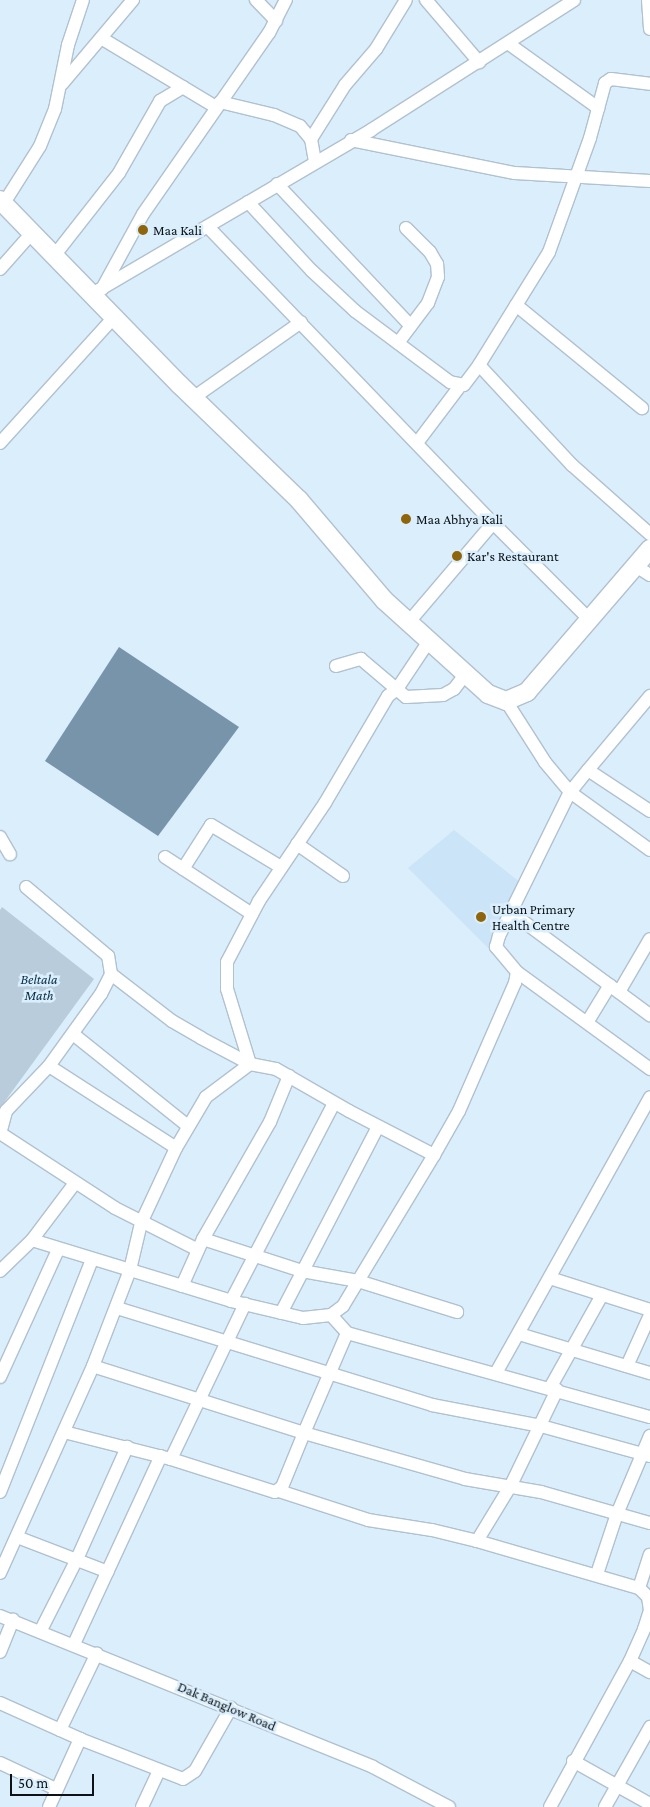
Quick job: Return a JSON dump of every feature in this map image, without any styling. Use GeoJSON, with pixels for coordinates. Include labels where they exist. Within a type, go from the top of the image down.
{"type":"FeatureCollection","features":[{"type":"Feature","properties":{"kind":"main road"},"geometry":{"type":"LineString","coordinates":[[2,202],[54,256],[97,291],[115,316],[192,398],[299,500],[384,600],[488,694],[506,701],[520,697],[536,684],[634,565],[650,549]]}},
{"type":"Feature","properties":{"kind":"street"},"geometry":{"type":"LineString","coordinates":[[61,86],[132,0]]}},
{"type":"Feature","properties":{"kind":"street"},"geometry":{"type":"LineString","coordinates":[[256,0],[276,21]]}},
{"type":"Feature","properties":{"kind":"street"},"geometry":{"type":"LineString","coordinates":[[97,291],[143,214],[276,21],[286,0]]}},
{"type":"Feature","properties":{"kind":"street"},"geometry":{"type":"LineString","coordinates":[[311,139],[345,85],[376,49],[406,0]]}},
{"type":"Feature","properties":{"kind":"street"},"geometry":{"type":"LineString","coordinates":[[426,0],[479,62]]}},
{"type":"Feature","properties":{"kind":"street"},"geometry":{"type":"LineString","coordinates":[[97,291],[208,227],[509,44],[574,0]]}},
{"type":"Feature","properties":{"kind":"street"},"geometry":{"type":"LineString","coordinates":[[648,0],[650,29]]}},
{"type":"Feature","properties":{"kind":"street"},"geometry":{"type":"LineString","coordinates":[[2,202],[40,146],[61,86],[78,1]]}},
{"type":"Feature","properties":{"kind":"street"},"geometry":{"type":"LineString","coordinates":[[101,38],[183,87],[218,104],[284,119],[300,126],[311,139],[315,161]]}},
{"type":"Feature","properties":{"kind":"street"},"geometry":{"type":"LineString","coordinates":[[509,44],[598,108]]}},
{"type":"Feature","properties":{"kind":"street"},"geometry":{"type":"LineString","coordinates":[[417,443],[460,386],[479,365],[549,252],[608,80],[650,84]]}},
{"type":"Feature","properties":{"kind":"street"},"geometry":{"type":"LineString","coordinates":[[54,256],[119,173],[160,101],[183,87]]}},
{"type":"Feature","properties":{"kind":"street"},"geometry":{"type":"LineString","coordinates":[[351,140],[461,164],[575,178],[650,181]]}},
{"type":"Feature","properties":{"kind":"street"},"geometry":{"type":"LineString","coordinates":[[277,184],[411,326]]}},
{"type":"Feature","properties":{"kind":"street"},"geometry":{"type":"LineString","coordinates":[[248,202],[330,288],[398,343],[460,386]]}},
{"type":"Feature","properties":{"kind":"street"},"geometry":{"type":"LineString","coordinates":[[208,227],[493,523],[589,619]]}},
{"type":"Feature","properties":{"kind":"street"},"geometry":{"type":"LineString","coordinates":[[398,343],[428,303],[438,276],[437,264],[430,252],[406,228]]}},
{"type":"Feature","properties":{"kind":"street"},"geometry":{"type":"LineString","coordinates":[[0,270],[32,233]]}},
{"type":"Feature","properties":{"kind":"street"},"geometry":{"type":"LineString","coordinates":[[516,305],[642,408]]}},
{"type":"Feature","properties":{"kind":"street"},"geometry":{"type":"LineString","coordinates":[[0,443],[115,316]]}},
{"type":"Feature","properties":{"kind":"street"},"geometry":{"type":"LineString","coordinates":[[192,398],[300,322]]}},
{"type":"Feature","properties":{"kind":"street"},"geometry":{"type":"LineString","coordinates":[[479,365],[572,465],[650,534]]}},
{"type":"Feature","properties":{"kind":"street"},"geometry":{"type":"LineString","coordinates":[[408,623],[493,523]]}},
{"type":"Feature","properties":{"kind":"street"},"geometry":{"type":"LineString","coordinates":[[634,565],[650,575]]}},
{"type":"Feature","properties":{"kind":"street"},"geometry":{"type":"LineString","coordinates":[[250,1064],[227,989],[227,962],[252,914],[388,696],[397,688],[429,641]]}},
{"type":"Feature","properties":{"kind":"street"},"geometry":{"type":"LineString","coordinates":[[336,666],[362,659],[406,697],[443,695],[454,689],[465,675]]}},
{"type":"Feature","properties":{"kind":"street"},"geometry":{"type":"LineString","coordinates":[[650,696],[570,792],[496,947],[517,972],[588,1021],[650,1069]]}},
{"type":"Feature","properties":{"kind":"street"},"geometry":{"type":"LineString","coordinates":[[506,701],[545,762],[570,792],[648,845]]}},
{"type":"Feature","properties":{"kind":"street"},"geometry":{"type":"LineString","coordinates":[[588,770],[650,811]]}},
{"type":"Feature","properties":{"kind":"street"},"geometry":{"type":"LineString","coordinates":[[183,869],[211,825],[281,868]]}},
{"type":"Feature","properties":{"kind":"street"},"geometry":{"type":"LineString","coordinates":[[0,837],[10,854]]}},
{"type":"Feature","properties":{"kind":"street"},"geometry":{"type":"LineString","coordinates":[[297,844],[344,876]]}},
{"type":"Feature","properties":{"kind":"street"},"geometry":{"type":"LineString","coordinates":[[165,857],[252,914]]}},
{"type":"Feature","properties":{"kind":"street"},"geometry":{"type":"LineString","coordinates":[[26,888],[108,956],[111,974],[73,1034],[48,1066],[6,1111],[0,1134],[141,1223],[200,1244],[254,1256],[302,1271],[358,1281],[457,1312]]}},
{"type":"Feature","properties":{"kind":"street"},"geometry":{"type":"LineString","coordinates":[[512,913],[650,1014]]}},
{"type":"Feature","properties":{"kind":"street"},"geometry":{"type":"LineString","coordinates":[[588,1021],[615,988],[650,939]]}},
{"type":"Feature","properties":{"kind":"street"},"geometry":{"type":"LineString","coordinates":[[32,1240],[58,1250],[231,1301],[303,1318],[332,1315],[343,1306],[434,1155],[492,1040],[517,972]]}},
{"type":"Feature","properties":{"kind":"street"},"geometry":{"type":"LineString","coordinates":[[111,974],[172,1021],[250,1064],[276,1069],[290,1076],[334,1103],[434,1155]]}},
{"type":"Feature","properties":{"kind":"street"},"geometry":{"type":"LineString","coordinates":[[73,1034],[188,1126]]}},
{"type":"Feature","properties":{"kind":"street"},"geometry":{"type":"LineString","coordinates":[[0,1574],[117,1308],[130,1270],[141,1223],[176,1148],[206,1097],[250,1064]]}},
{"type":"Feature","properties":{"kind":"street"},"geometry":{"type":"LineString","coordinates":[[48,1066],[176,1148]]}},
{"type":"Feature","properties":{"kind":"street"},"geometry":{"type":"LineString","coordinates":[[182,1286],[200,1244],[247,1164],[290,1076]]}},
{"type":"Feature","properties":{"kind":"street"},"geometry":{"type":"LineString","coordinates":[[496,1372],[650,1098]]}},
{"type":"Feature","properties":{"kind":"street"},"geometry":{"type":"LineString","coordinates":[[231,1301],[334,1103]]}},
{"type":"Feature","properties":{"kind":"street"},"geometry":{"type":"LineString","coordinates":[[281,1313],[378,1127]]}},
{"type":"Feature","properties":{"kind":"street"},"geometry":{"type":"LineString","coordinates":[[0,1271],[32,1240],[75,1183]]}},
{"type":"Feature","properties":{"kind":"street"},"geometry":{"type":"LineString","coordinates":[[0,1377],[58,1250]]}},
{"type":"Feature","properties":{"kind":"street"},"geometry":{"type":"LineString","coordinates":[[0,1492],[92,1260]]}},
{"type":"Feature","properties":{"kind":"street"},"geometry":{"type":"LineString","coordinates":[[550,1278],[650,1310]]}},
{"type":"Feature","properties":{"kind":"street"},"geometry":{"type":"LineString","coordinates":[[477,1541],[511,1485],[541,1426],[571,1348],[602,1295]]}},
{"type":"Feature","properties":{"kind":"street"},"geometry":{"type":"LineString","coordinates":[[74,1644],[108,1572],[245,1304]]}},
{"type":"Feature","properties":{"kind":"street"},"geometry":{"type":"LineString","coordinates":[[117,1308],[330,1375],[467,1414],[541,1426],[646,1456]]}},
{"type":"Feature","properties":{"kind":"street"},"geometry":{"type":"LineString","coordinates":[[332,1315],[347,1333],[496,1372],[650,1416]]}},
{"type":"Feature","properties":{"kind":"street"},"geometry":{"type":"LineString","coordinates":[[627,1366],[650,1315]]}},
{"type":"Feature","properties":{"kind":"street"},"geometry":{"type":"LineString","coordinates":[[279,1491],[347,1333]]}},
{"type":"Feature","properties":{"kind":"street"},"geometry":{"type":"LineString","coordinates":[[519,1334],[650,1373]]}},
{"type":"Feature","properties":{"kind":"street"},"geometry":{"type":"LineString","coordinates":[[93,1366],[304,1433],[465,1479],[511,1485],[650,1523]]}},
{"type":"Feature","properties":{"kind":"street"},"geometry":{"type":"LineString","coordinates":[[64,1432],[166,1457],[368,1520],[432,1530],[597,1574],[646,1594]]}},
{"type":"Feature","properties":{"kind":"street"},"geometry":{"type":"LineString","coordinates":[[597,1574],[617,1514],[646,1456],[650,1436]]}},
{"type":"Feature","properties":{"kind":"street"},"geometry":{"type":"LineString","coordinates":[[41,1630],[77,1559],[128,1447]]}},
{"type":"Feature","properties":{"kind":"street"},"geometry":{"type":"LineString","coordinates":[[17,1537],[108,1572]]}},
{"type":"Feature","properties":{"kind":"street"},"geometry":{"type":"LineString","coordinates":[[550,1807],[573,1761],[630,1661],[650,1610],[646,1594],[650,1555]]}},
{"type":"Feature","properties":{"kind":"street","name":"Dak Banglow Road"},"geometry":{"type":"LineString","coordinates":[[0,1616],[41,1630],[374,1767],[449,1807]]}},
{"type":"Feature","properties":{"kind":"street"},"geometry":{"type":"LineString","coordinates":[[0,1652],[13,1620]]}},
{"type":"Feature","properties":{"kind":"street"},"geometry":{"type":"LineString","coordinates":[[60,1730],[97,1653]]}},
{"type":"Feature","properties":{"kind":"street"},"geometry":{"type":"LineString","coordinates":[[630,1661],[650,1672]]}},
{"type":"Feature","properties":{"kind":"street"},"geometry":{"type":"LineString","coordinates":[[0,1704],[176,1778],[190,1777],[231,1708]]}},
{"type":"Feature","properties":{"kind":"street"},"geometry":{"type":"LineString","coordinates":[[605,1807],[650,1727]]}},
{"type":"Feature","properties":{"kind":"street"},"geometry":{"type":"LineString","coordinates":[[48,1807],[80,1739]]}},
{"type":"Feature","properties":{"kind":"street"},"geometry":{"type":"LineString","coordinates":[[573,1761],[648,1802]]}},
{"type":"Feature","properties":{"kind":"street"},"geometry":{"type":"LineString","coordinates":[[0,1763],[56,1789]]}},
{"type":"Feature","properties":{"kind":"street"},"geometry":{"type":"LineString","coordinates":[[142,1807],[159,1771]]}},
{"type":"Feature","properties":{"kind":"shaded area"},"geometry":{"type":"Polygon","coordinates":[[[119,647],[239,727],[158,836],[45,761],[119,647]]]}},
{"type":"Feature","properties":{"kind":"shaded area","name":"Urban Primary Health Centre"},"geometry":{"type":"Polygon","coordinates":[[[454,830],[521,883],[491,951],[408,868],[454,830]]]}},
{"type":"Feature","properties":{"kind":"green space","name":"Beltala Math"},"geometry":{"type":"Polygon","coordinates":[[[2,907],[94,979],[0,1108],[0,910],[2,907]]]}},
{"type":"Feature","properties":{"kind":"place","name":"Maa Kali"},"geometry":{"type":"Point","coordinates":[143,230]}},
{"type":"Feature","properties":{"kind":"place","name":"Maa Abhya Kali"},"geometry":{"type":"Point","coordinates":[406,519]}},
{"type":"Feature","properties":{"kind":"place","name":"Kar's Restaurant"},"geometry":{"type":"Point","coordinates":[457,556]}},
{"type":"Feature","properties":{"kind":"place","name":"Urban Primary Health Centre"},"geometry":{"type":"Point","coordinates":[481,917]}}]}
